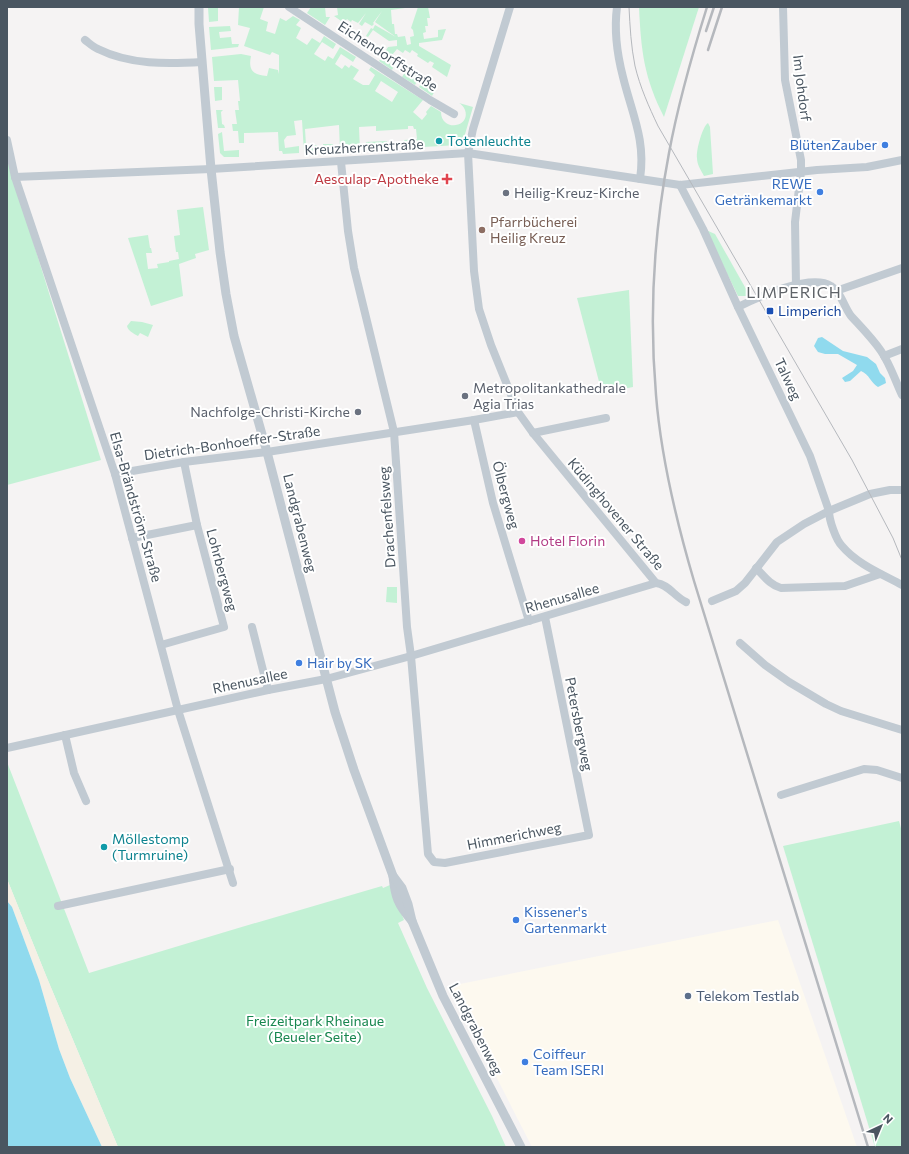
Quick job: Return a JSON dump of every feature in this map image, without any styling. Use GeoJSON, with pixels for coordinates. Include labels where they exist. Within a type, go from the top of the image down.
{"type":"FeatureCollection","features":[{"type":"Feature","properties":{"kind":"street","name":"Landgrabenweg"},"geometry":{"type":"LineString","coordinates":[[199,7],[211,169],[220,252],[231,321],[335,712],[354,770],[393,876],[402,888],[412,921],[443,996],[521,1147]]}},
{"type":"Feature","properties":{"kind":"street","name":"Eichendorffstraße"},"geometry":{"type":"LineString","coordinates":[[289,7],[430,100],[454,114]]}},
{"type":"Feature","properties":{"kind":"street","name":"Küdinghovener Straße"},"geometry":{"type":"LineString","coordinates":[[510,7],[473,129],[468,153],[474,271],[479,309],[491,345],[518,412],[533,433],[656,583],[664,584],[686,602]]}},
{"type":"Feature","properties":{"kind":"street"},"geometry":{"type":"LineString","coordinates":[[617,7],[616,34],[618,55],[623,78],[640,135],[642,154],[640,179]]}},
{"type":"Feature","properties":{"kind":"street","name":"Im Johdorf"},"geometry":{"type":"LineString","coordinates":[[783,7],[785,80],[801,160],[795,222],[796,285]]}},
{"type":"Feature","properties":{"kind":"street"},"geometry":{"type":"LineString","coordinates":[[86,40],[97,49],[116,56],[169,64],[202,62]]}},
{"type":"Feature","properties":{"kind":"street","name":"Elsa-Brändström-Straße"},"geometry":{"type":"LineString","coordinates":[[7,140],[15,177],[115,474],[178,710],[230,869],[233,883]]}},
{"type":"Feature","properties":{"kind":"street","name":"Kreuzherrenstraße"},"geometry":{"type":"LineString","coordinates":[[15,177],[211,169],[468,153],[680,185],[817,170],[867,167],[902,160]]}},
{"type":"Feature","properties":{"kind":"street","name":"Drachenfelsweg"},"geometry":{"type":"LineString","coordinates":[[341,162],[348,232],[354,268],[394,432],[407,620],[428,854],[434,862],[445,863]]}},
{"type":"Feature","properties":{"kind":"street","name":"Talweg"},"geometry":{"type":"LineString","coordinates":[[680,185],[704,229],[738,307],[810,456],[829,512],[829,518],[841,545],[860,561],[880,574],[902,585]]}},
{"type":"Feature","properties":{"kind":"street"},"geometry":{"type":"LineString","coordinates":[[836,291],[902,268]]}},
{"type":"Feature","properties":{"kind":"street"},"geometry":{"type":"LineString","coordinates":[[738,307],[754,299],[796,285],[820,282],[831,286],[836,291],[847,312],[880,349],[902,395]]}},
{"type":"Feature","properties":{"kind":"street"},"geometry":{"type":"LineString","coordinates":[[884,356],[902,349]]}},
{"type":"Feature","properties":{"kind":"street","name":"Dietrich-Bonhoeffer-Straße"},"geometry":{"type":"LineString","coordinates":[[115,474],[184,462],[267,452],[518,412]]}},
{"type":"Feature","properties":{"kind":"street"},"geometry":{"type":"LineString","coordinates":[[533,433],[606,418]]}},
{"type":"Feature","properties":{"kind":"street","name":"Ölbergweg"},"geometry":{"type":"LineString","coordinates":[[474,420],[493,503],[529,621]]}},
{"type":"Feature","properties":{"kind":"street","name":"Lohrbergweg"},"geometry":{"type":"LineString","coordinates":[[161,645],[224,627],[196,525],[184,462]]}},
{"type":"Feature","properties":{"kind":"street"},"geometry":{"type":"LineString","coordinates":[[712,601],[736,591],[745,583],[777,542],[804,524],[870,494],[890,490],[902,490]]}},
{"type":"Feature","properties":{"kind":"street","name":"Lohrbergweg"},"geometry":{"type":"LineString","coordinates":[[132,538],[196,525]]}},
{"type":"Feature","properties":{"kind":"street"},"geometry":{"type":"LineString","coordinates":[[756,568],[769,582],[781,588],[845,586],[880,574]]}},
{"type":"Feature","properties":{"kind":"street","name":"Rhenusallee"},"geometry":{"type":"LineString","coordinates":[[7,748],[268,690],[326,679],[411,656],[656,583]]}},
{"type":"Feature","properties":{"kind":"street","name":"Petersbergweg"},"geometry":{"type":"LineString","coordinates":[[545,617],[589,835]]}},
{"type":"Feature","properties":{"kind":"street"},"geometry":{"type":"LineString","coordinates":[[252,627],[268,690]]}},
{"type":"Feature","properties":{"kind":"street"},"geometry":{"type":"LineString","coordinates":[[740,643],[765,665],[789,682],[832,707],[902,730]]}},
{"type":"Feature","properties":{"kind":"street"},"geometry":{"type":"LineString","coordinates":[[65,735],[74,773],[86,801]]}},
{"type":"Feature","properties":{"kind":"street"},"geometry":{"type":"LineString","coordinates":[[781,796],[864,769],[877,770],[902,778]]}},
{"type":"Feature","properties":{"kind":"street","name":"Himmerichweg"},"geometry":{"type":"LineString","coordinates":[[445,863],[589,835]]}},
{"type":"Feature","properties":{"kind":"street"},"geometry":{"type":"LineString","coordinates":[[58,906],[230,869]]}},
{"type":"Feature","properties":{"kind":"shaded area"},"geometry":{"type":"Polygon","coordinates":[[[778,920],[857,1147],[532,1147],[450,986],[778,920]]]}},
{"type":"Feature","properties":{"kind":"green space"},"geometry":{"type":"Polygon","coordinates":[[[208,7],[218,7],[218,21],[209,22],[208,7]]]}},
{"type":"Feature","properties":{"kind":"green space"},"geometry":{"type":"Polygon","coordinates":[[[239,7],[264,7],[260,19],[268,22],[266,31],[275,34],[280,18],[286,21],[293,16],[300,20],[296,25],[301,28],[296,38],[307,45],[312,38],[320,43],[324,36],[336,44],[333,49],[322,42],[314,54],[325,61],[328,56],[333,59],[340,47],[356,57],[353,62],[341,54],[335,64],[342,69],[345,65],[349,68],[351,65],[359,70],[353,79],[363,85],[369,85],[375,75],[369,70],[371,67],[423,100],[413,112],[422,120],[431,106],[441,112],[442,118],[446,123],[450,125],[460,124],[464,121],[466,116],[465,109],[459,103],[473,107],[463,141],[459,145],[405,148],[404,140],[417,139],[416,129],[414,129],[413,126],[408,126],[408,129],[376,131],[376,126],[359,127],[360,151],[340,151],[339,125],[305,129],[306,145],[317,145],[317,153],[304,153],[302,120],[294,121],[296,135],[287,136],[284,140],[285,148],[299,146],[299,153],[283,154],[282,151],[279,151],[278,132],[244,133],[244,143],[239,143],[238,131],[233,131],[232,124],[237,124],[235,110],[239,110],[238,101],[240,101],[238,80],[214,81],[212,57],[241,54],[251,56],[250,65],[253,71],[255,73],[267,76],[269,68],[278,70],[279,74],[279,55],[272,52],[270,55],[244,46],[250,28],[238,25],[239,7]],[[381,81],[375,91],[392,102],[398,92],[381,81]]]}},
{"type":"Feature","properties":{"kind":"green space"},"geometry":{"type":"Polygon","coordinates":[[[311,7],[325,7],[326,17],[330,17],[325,25],[307,13],[311,7]]]}},
{"type":"Feature","properties":{"kind":"green space"},"geometry":{"type":"Polygon","coordinates":[[[337,7],[406,7],[391,10],[392,24],[394,24],[395,34],[397,34],[398,37],[405,36],[407,45],[411,44],[410,37],[414,36],[411,28],[418,7],[428,7],[430,18],[427,18],[428,26],[425,26],[426,32],[423,33],[424,39],[438,37],[438,30],[446,29],[442,40],[419,43],[419,46],[451,65],[447,77],[432,67],[434,63],[430,61],[428,63],[417,56],[418,54],[412,50],[410,53],[405,50],[403,53],[397,49],[392,55],[383,55],[388,47],[397,46],[397,40],[389,41],[373,30],[368,37],[366,36],[375,25],[396,37],[375,22],[382,11],[372,26],[365,22],[362,26],[359,24],[366,13],[358,23],[352,20],[351,22],[347,19],[344,23],[334,16],[338,15],[337,7]]]}},
{"type":"Feature","properties":{"kind":"green space"},"geometry":{"type":"Polygon","coordinates":[[[639,7],[699,7],[664,117],[652,90],[645,64],[639,7]]]}},
{"type":"Feature","properties":{"kind":"green space"},"geometry":{"type":"Polygon","coordinates":[[[230,26],[231,31],[219,32],[220,38],[231,37],[232,44],[239,44],[238,47],[211,50],[209,27],[230,26]]]}},
{"type":"Feature","properties":{"kind":"green space"},"geometry":{"type":"Polygon","coordinates":[[[382,57],[391,57],[388,62],[394,66],[392,70],[379,61],[382,57]]]}},
{"type":"Feature","properties":{"kind":"green space"},"geometry":{"type":"Polygon","coordinates":[[[407,69],[419,77],[415,85],[402,77],[407,69]]]}},
{"type":"Feature","properties":{"kind":"green space"},"geometry":{"type":"Polygon","coordinates":[[[423,81],[436,89],[432,96],[419,87],[423,81]]]}},
{"type":"Feature","properties":{"kind":"green space"},"geometry":{"type":"Polygon","coordinates":[[[214,87],[222,87],[222,100],[215,101],[214,87]]]}},
{"type":"Feature","properties":{"kind":"green space"},"geometry":{"type":"Polygon","coordinates":[[[216,110],[223,110],[221,112],[222,124],[225,128],[218,128],[216,110]]]}},
{"type":"Feature","properties":{"kind":"green space"},"geometry":{"type":"Polygon","coordinates":[[[708,123],[710,127],[713,174],[704,176],[699,167],[697,155],[698,145],[708,123]]]}},
{"type":"Feature","properties":{"kind":"green space"},"geometry":{"type":"Polygon","coordinates":[[[222,132],[224,151],[239,150],[239,157],[224,157],[220,153],[218,134],[222,132]]]}},
{"type":"Feature","properties":{"kind":"green space"},"geometry":{"type":"Polygon","coordinates":[[[387,141],[388,149],[366,151],[366,142],[387,141]]]}},
{"type":"Feature","properties":{"kind":"green space"},"geometry":{"type":"Polygon","coordinates":[[[323,144],[333,144],[333,151],[323,152],[323,144]]]}},
{"type":"Feature","properties":{"kind":"green space"},"geometry":{"type":"Polygon","coordinates":[[[7,158],[101,460],[7,485],[7,158]]]}},
{"type":"Feature","properties":{"kind":"green space"},"geometry":{"type":"Polygon","coordinates":[[[203,207],[209,250],[195,254],[196,258],[179,264],[183,296],[151,306],[128,238],[148,235],[152,253],[146,253],[148,269],[158,268],[157,264],[179,259],[178,252],[176,252],[174,236],[180,235],[177,210],[203,207]]]}},
{"type":"Feature","properties":{"kind":"green space"},"geometry":{"type":"Polygon","coordinates":[[[706,230],[715,234],[750,296],[738,296],[706,230]]]}},
{"type":"Feature","properties":{"kind":"green space"},"geometry":{"type":"Polygon","coordinates":[[[629,290],[633,387],[602,393],[577,298],[629,290]]]}},
{"type":"Feature","properties":{"kind":"green space"},"geometry":{"type":"Polygon","coordinates":[[[131,321],[153,325],[148,337],[140,333],[138,336],[130,331],[127,326],[131,321]]]}},
{"type":"Feature","properties":{"kind":"green space"},"geometry":{"type":"Polygon","coordinates":[[[387,587],[397,587],[397,603],[386,602],[387,587]]]}},
{"type":"Feature","properties":{"kind":"green space","name":"Freizeitpark Rheinaue (Beueler Seite)"},"geometry":{"type":"Polygon","coordinates":[[[7,762],[89,973],[382,886],[383,888],[390,885],[404,920],[398,923],[427,988],[492,1116],[506,1147],[118,1147],[7,879],[7,762]]]}},
{"type":"Feature","properties":{"kind":"green space"},"geometry":{"type":"Polygon","coordinates":[[[899,821],[902,832],[902,1147],[875,1147],[783,846],[899,821]]]}},
{"type":"Feature","properties":{"kind":"sand"},"geometry":{"type":"Polygon","coordinates":[[[7,879],[118,1147],[102,1147],[70,1078],[59,1049],[39,980],[12,907],[7,901],[7,879]]]}},
{"type":"Feature","properties":{"kind":"water"},"geometry":{"type":"Polygon","coordinates":[[[822,337],[843,351],[867,357],[876,364],[880,373],[885,378],[886,383],[878,387],[866,374],[861,371],[850,381],[845,382],[842,378],[853,371],[857,365],[838,354],[825,354],[818,352],[814,346],[818,338],[822,337]]]}},
{"type":"Feature","properties":{"kind":"water"},"geometry":{"type":"Polygon","coordinates":[[[7,901],[12,907],[39,980],[59,1049],[70,1078],[102,1147],[7,1147],[7,901]]]}},
{"type":"Feature","properties":{"kind":"tram line"},"geometry":{"type":"LineString","coordinates":[[629,7],[635,66],[642,89],[658,126],[852,460],[893,538],[902,560]]}},
{"type":"Feature","properties":{"kind":"railway"},"geometry":{"type":"LineString","coordinates":[[707,7],[677,116],[664,183],[656,243],[653,334],[658,419],[665,465],[675,512],[694,581],[868,1147]]}},
{"type":"Feature","properties":{"kind":"railway"},"geometry":{"type":"LineString","coordinates":[[706,31],[714,7]]}},
{"type":"Feature","properties":{"kind":"railway"},"geometry":{"type":"LineString","coordinates":[[708,50],[722,7]]}},
{"type":"Feature","properties":{"kind":"place","name":"Totenleuchte"},"geometry":{"type":"Point","coordinates":[439,141]}},
{"type":"Feature","properties":{"kind":"place","name":"BlütenZauber"},"geometry":{"type":"Point","coordinates":[885,145]}},
{"type":"Feature","properties":{"kind":"place","name":"Aesculap-Apotheke"},"geometry":{"type":"Point","coordinates":[447,179]}},
{"type":"Feature","properties":{"kind":"place","name":"REWE Getränkemarkt"},"geometry":{"type":"Point","coordinates":[820,192]}},
{"type":"Feature","properties":{"kind":"place","name":"Heilig-Kreuz-Kirche"},"geometry":{"type":"Point","coordinates":[506,193]}},
{"type":"Feature","properties":{"kind":"place","name":"Pfarrbücherei Heilig Kreuz"},"geometry":{"type":"Point","coordinates":[482,230]}},
{"type":"Feature","properties":{"kind":"place","name":"Limperich"},"geometry":{"type":"Point","coordinates":[770,311]}},
{"type":"Feature","properties":{"kind":"place","name":"Metropolitankathedrale Agia Trias"},"geometry":{"type":"Point","coordinates":[465,396]}},
{"type":"Feature","properties":{"kind":"place","name":"Nachfolge-Christi-Kirche"},"geometry":{"type":"Point","coordinates":[358,412]}},
{"type":"Feature","properties":{"kind":"place","name":"Hotel Florin"},"geometry":{"type":"Point","coordinates":[522,541]}},
{"type":"Feature","properties":{"kind":"place","name":"Hair by SK"},"geometry":{"type":"Point","coordinates":[299,663]}},
{"type":"Feature","properties":{"kind":"place","name":"Möllestomp (Turmruine)"},"geometry":{"type":"Point","coordinates":[104,847]}},
{"type":"Feature","properties":{"kind":"place","name":"Kissener's Gartenmarkt"},"geometry":{"type":"Point","coordinates":[516,920]}},
{"type":"Feature","properties":{"kind":"place","name":"Telekom Testlab"},"geometry":{"type":"Point","coordinates":[688,996]}},
{"type":"Feature","properties":{"kind":"place","name":"Coiffeur Team ISERI"},"geometry":{"type":"Point","coordinates":[525,1062]}},
{"type":"Feature","properties":{"kind":"district","name":"LIMPERICH"},"geometry":{"type":"Point","coordinates":[794,292]}}]}
